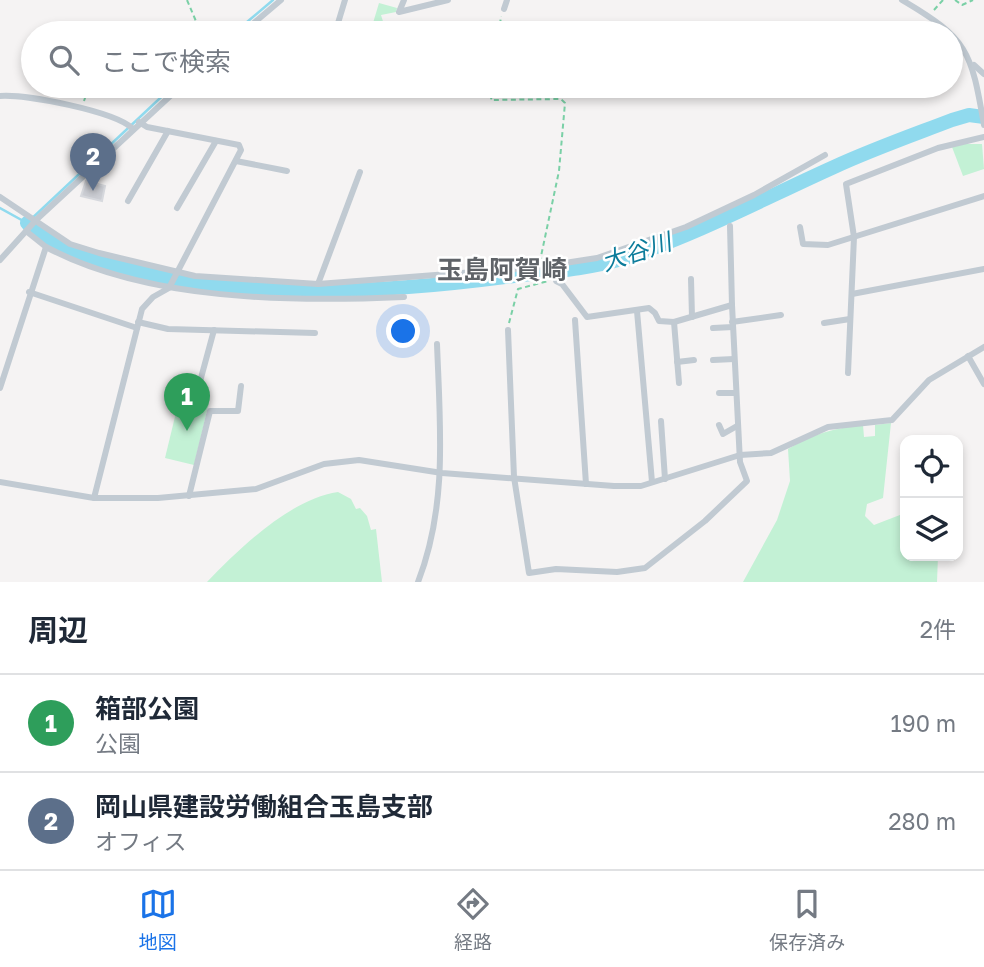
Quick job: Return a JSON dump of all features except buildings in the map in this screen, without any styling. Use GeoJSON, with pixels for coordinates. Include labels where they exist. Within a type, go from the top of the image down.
{"type":"FeatureCollection","features":[{"type":"Feature","properties":{"kind":"street"},"geometry":{"type":"LineString","coordinates":[[256,21],[281,0]]}},
{"type":"Feature","properties":{"kind":"street"},"geometry":{"type":"LineString","coordinates":[[339,21],[345,0]]}},
{"type":"Feature","properties":{"kind":"street"},"geometry":{"type":"LineString","coordinates":[[404,0],[399,12],[449,0]]}},
{"type":"Feature","properties":{"kind":"street"},"geometry":{"type":"LineString","coordinates":[[503,9],[508,0]]}},
{"type":"Feature","properties":{"kind":"street"},"geometry":{"type":"LineString","coordinates":[[902,0],[933,21]]}},
{"type":"Feature","properties":{"kind":"street"},"geometry":{"type":"LineString","coordinates":[[963,50],[972,64],[984,125]]}},
{"type":"Feature","properties":{"kind":"street"},"geometry":{"type":"LineString","coordinates":[[972,64],[984,74]]}},
{"type":"Feature","properties":{"kind":"street"},"geometry":{"type":"LineString","coordinates":[[0,96],[21,95]]}},
{"type":"Feature","properties":{"kind":"street"},"geometry":{"type":"LineString","coordinates":[[32,98],[81,109],[130,126]]}},
{"type":"Feature","properties":{"kind":"street"},"geometry":{"type":"LineString","coordinates":[[0,260],[130,126],[139,122],[167,98]]}},
{"type":"Feature","properties":{"kind":"street"},"geometry":{"type":"LineString","coordinates":[[94,498],[137,325],[146,303],[169,288],[241,150],[239,145],[168,131],[139,122]]}},
{"type":"Feature","properties":{"kind":"street"},"geometry":{"type":"LineString","coordinates":[[128,201],[168,131]]}},
{"type":"Feature","properties":{"kind":"street"},"geometry":{"type":"LineString","coordinates":[[848,373],[854,237],[845,187],[849,181],[938,148],[984,137]]}},
{"type":"Feature","properties":{"kind":"street"},"geometry":{"type":"LineString","coordinates":[[177,208],[216,141]]}},
{"type":"Feature","properties":{"kind":"street"},"geometry":{"type":"LineString","coordinates":[[0,197],[54,234],[85,249],[175,272],[318,284],[539,269],[597,258],[686,227],[754,195],[825,155]]}},
{"type":"Feature","properties":{"kind":"street"},"geometry":{"type":"LineString","coordinates":[[236,161],[287,171]]}},
{"type":"Feature","properties":{"kind":"street"},"geometry":{"type":"LineString","coordinates":[[318,284],[360,172]]}},
{"type":"Feature","properties":{"kind":"street"},"geometry":{"type":"LineString","coordinates":[[800,227],[806,246],[828,245],[984,196]]}},
{"type":"Feature","properties":{"kind":"street"},"geometry":{"type":"LineString","coordinates":[[508,330],[514,477],[529,573],[556,569],[626,571],[645,568],[705,521],[747,481],[741,469],[737,426],[730,226]]}},
{"type":"Feature","properties":{"kind":"street"},"geometry":{"type":"LineString","coordinates":[[26,231],[46,247],[75,262],[169,288],[332,300],[404,297]]}},
{"type":"Feature","properties":{"kind":"street"},"geometry":{"type":"LineString","coordinates":[[0,388],[29,292],[46,247]]}},
{"type":"Feature","properties":{"kind":"street"},"geometry":{"type":"LineString","coordinates":[[554,265],[556,281],[562,284],[587,317],[652,309],[659,321],[674,322],[732,306]]}},
{"type":"Feature","properties":{"kind":"street"},"geometry":{"type":"LineString","coordinates":[[852,294],[984,269]]}},
{"type":"Feature","properties":{"kind":"street"},"geometry":{"type":"LineString","coordinates":[[691,279],[692,317]]}},
{"type":"Feature","properties":{"kind":"street"},"geometry":{"type":"LineString","coordinates":[[29,292],[137,325],[168,329],[315,333]]}},
{"type":"Feature","properties":{"kind":"street"},"geometry":{"type":"LineString","coordinates":[[637,311],[652,482]]}},
{"type":"Feature","properties":{"kind":"street"},"geometry":{"type":"LineString","coordinates":[[713,328],[781,315]]}},
{"type":"Feature","properties":{"kind":"street"},"geometry":{"type":"LineString","coordinates":[[824,323],[850,319]]}},
{"type":"Feature","properties":{"kind":"street"},"geometry":{"type":"LineString","coordinates":[[575,320],[586,484]]}},
{"type":"Feature","properties":{"kind":"street"},"geometry":{"type":"LineString","coordinates":[[674,322],[679,383]]}},
{"type":"Feature","properties":{"kind":"street"},"geometry":{"type":"LineString","coordinates":[[195,400],[214,330]]}},
{"type":"Feature","properties":{"kind":"street"},"geometry":{"type":"LineString","coordinates":[[418,582],[429,554],[442,472],[437,344]]}},
{"type":"Feature","properties":{"kind":"street"},"geometry":{"type":"LineString","coordinates":[[0,482],[94,498],[189,496],[256,489],[336,461],[359,460],[442,472],[628,486],[652,482],[740,455],[771,453],[828,427],[892,420],[929,380],[984,346]]}},
{"type":"Feature","properties":{"kind":"street"},"geometry":{"type":"LineString","coordinates":[[968,356],[984,384]]}},
{"type":"Feature","properties":{"kind":"street"},"geometry":{"type":"LineString","coordinates":[[713,360],[734,359]]}},
{"type":"Feature","properties":{"kind":"street"},"geometry":{"type":"LineString","coordinates":[[677,362],[694,360]]}},
{"type":"Feature","properties":{"kind":"street"},"geometry":{"type":"LineString","coordinates":[[189,496],[210,411],[238,411],[241,386]]}},
{"type":"Feature","properties":{"kind":"street"},"geometry":{"type":"LineString","coordinates":[[719,393],[736,393]]}},
{"type":"Feature","properties":{"kind":"street"},"geometry":{"type":"LineString","coordinates":[[661,421],[665,478]]}},
{"type":"Feature","properties":{"kind":"street"},"geometry":{"type":"LineString","coordinates":[[719,425],[723,434],[737,426]]}},
{"type":"Feature","properties":{"kind":"path"},"geometry":{"type":"LineString","coordinates":[[187,0],[196,21]]}},
{"type":"Feature","properties":{"kind":"path"},"geometry":{"type":"LineString","coordinates":[[955,0],[962,5],[973,0]]}},
{"type":"Feature","properties":{"kind":"path"},"geometry":{"type":"LineString","coordinates":[[501,21],[503,9]]}},
{"type":"Feature","properties":{"kind":"path"},"geometry":{"type":"LineString","coordinates":[[81,109],[85,98]]}},
{"type":"Feature","properties":{"kind":"path"},"geometry":{"type":"LineString","coordinates":[[491,98],[561,99],[565,103],[559,171],[539,269]]}},
{"type":"Feature","properties":{"kind":"path"},"geometry":{"type":"LineString","coordinates":[[508,330],[514,293],[536,281],[556,281]]}},
{"type":"Feature","properties":{"kind":"green space"},"geometry":{"type":"Polygon","coordinates":[[[379,3],[397,8],[396,12],[381,15],[383,21],[374,21],[379,3]]]}},
{"type":"Feature","properties":{"kind":"green space"},"geometry":{"type":"Polygon","coordinates":[[[982,144],[984,169],[963,176],[952,147],[982,144]]]}},
{"type":"Feature","properties":{"kind":"green space"},"geometry":{"type":"Polygon","coordinates":[[[180,396],[209,403],[194,465],[165,458],[180,396]]]}},
{"type":"Feature","properties":{"kind":"green space"},"geometry":{"type":"Polygon","coordinates":[[[891,423],[883,498],[867,504],[865,516],[874,525],[900,515],[900,561],[938,561],[937,582],[743,582],[777,520],[790,481],[788,449],[815,436],[852,426],[863,425],[864,437],[875,436],[875,425],[891,423]]]}},
{"type":"Feature","properties":{"kind":"green space"},"geometry":{"type":"Polygon","coordinates":[[[338,492],[351,499],[356,509],[360,508],[367,516],[371,530],[376,529],[382,582],[207,582],[250,540],[284,515],[320,496],[338,492]]]}},
{"type":"Feature","properties":{"kind":"waterway"},"geometry":{"type":"LineString","coordinates":[[248,21],[273,0]]}},
{"type":"Feature","properties":{"kind":"waterway"},"geometry":{"type":"LineString","coordinates":[[0,208],[27,223],[160,98]]}},
{"type":"Feature","properties":{"kind":"waterway","name":"大谷川"},"geometry":{"type":"LineString","coordinates":[[27,223],[75,254],[178,280],[271,290],[318,291],[459,283],[580,268],[625,258],[705,227],[878,148],[969,115],[984,117]]}},
{"type":"Feature","properties":{"kind":"place","name":"岡山県建設労働組合玉島支部"},"geometry":{"type":"Point","coordinates":[93,191]}},
{"type":"Feature","properties":{"kind":"place","name":"箱部公園"},"geometry":{"type":"Point","coordinates":[187,431]}},
{"type":"Feature","properties":{"kind":"district","name":"玉島阿賀崎"},"geometry":{"type":"Point","coordinates":[502,269]}}]}
